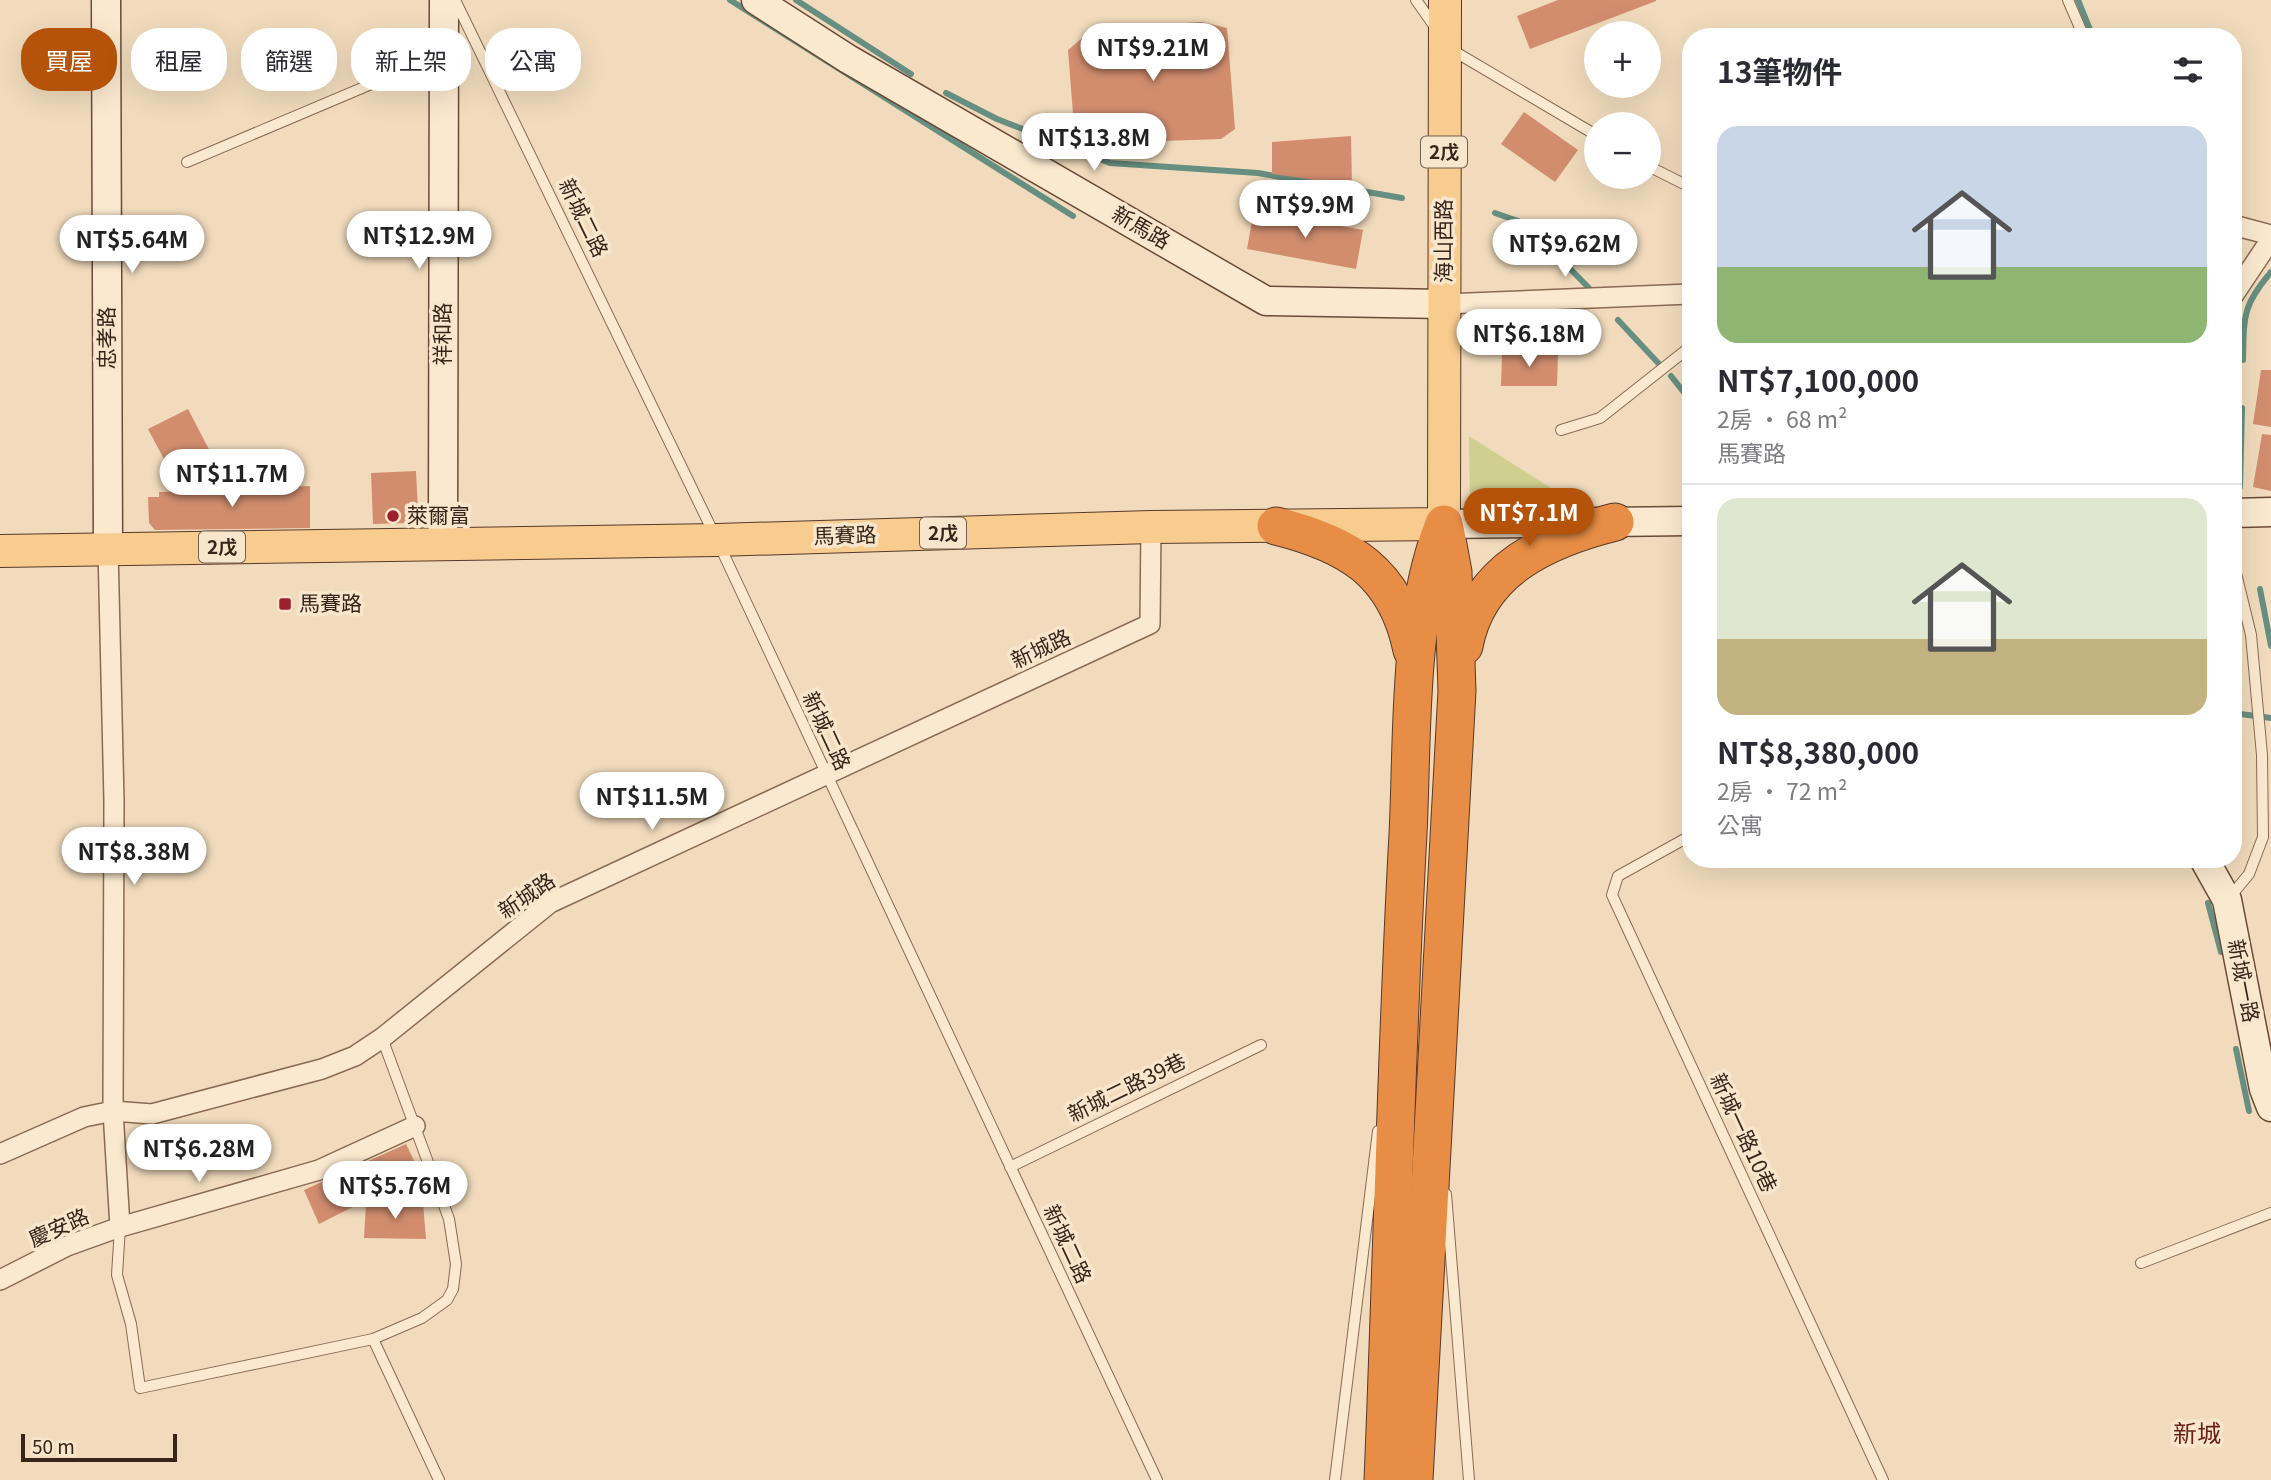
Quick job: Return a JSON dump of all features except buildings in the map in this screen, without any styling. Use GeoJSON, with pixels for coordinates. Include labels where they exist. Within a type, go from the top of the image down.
{"type":"FeatureCollection","features":[{"type":"Feature","properties":{"kind":"highway"},"geometry":{"type":"LineString","coordinates":[[1457,691],[1465,640],[1485,592],[1502,574],[1545,545],[1572,533],[1615,522]]}},
{"type":"Feature","properties":{"kind":"highway"},"geometry":{"type":"LineString","coordinates":[[1383,1480],[1400,985],[1416,670],[1423,597],[1432,554],[1444,524]]}},
{"type":"Feature","properties":{"kind":"highway"},"geometry":{"type":"LineString","coordinates":[[1414,1480],[1432,1104],[1457,691],[1454,572],[1444,524]]}},
{"type":"Feature","properties":{"kind":"highway"},"geometry":{"type":"LineString","coordinates":[[1276,526],[1316,536],[1341,548],[1387,586],[1407,625],[1416,670]]}},
{"type":"Feature","properties":{"kind":"main road","name":"海山西路"},"geometry":{"type":"LineString","coordinates":[[1444,524],[1445,0]]}},
{"type":"Feature","properties":{"kind":"main road","name":"馬賽路"},"geometry":{"type":"LineString","coordinates":[[0,551],[443,542],[717,540],[1151,527],[1444,524]]}},
{"type":"Feature","properties":{"kind":"street","name":"忠孝路"},"geometry":{"type":"LineString","coordinates":[[106,0],[108,549]]}},
{"type":"Feature","properties":{"kind":"street","name":"祥和路"},"geometry":{"type":"LineString","coordinates":[[444,0],[444,28]]}},
{"type":"Feature","properties":{"kind":"street","name":"新馬路"},"geometry":{"type":"LineString","coordinates":[[756,0],[848,59],[1266,301],[1444,304]]}},
{"type":"Feature","properties":{"kind":"street","name":"祥和路"},"geometry":{"type":"LineString","coordinates":[[443,542],[444,91]]}},
{"type":"Feature","properties":{"kind":"street"},"geometry":{"type":"LineString","coordinates":[[2242,228],[2271,237],[2242,282]]}},
{"type":"Feature","properties":{"kind":"street"},"geometry":{"type":"LineString","coordinates":[[1444,304],[1682,297]]}},
{"type":"Feature","properties":{"kind":"street"},"geometry":{"type":"LineString","coordinates":[[2242,513],[2271,512]]}},
{"type":"Feature","properties":{"kind":"street","name":"馬賽路"},"geometry":{"type":"LineString","coordinates":[[1444,524],[1682,523]]}},
{"type":"Feature","properties":{"kind":"street","name":"新城路"},"geometry":{"type":"LineString","coordinates":[[0,1154],[84,1117],[113,1111],[152,1114],[249,1090],[355,1056],[383,1038],[550,903],[1150,624],[1151,527]]}},
{"type":"Feature","properties":{"kind":"street"},"geometry":{"type":"LineString","coordinates":[[108,549],[114,801],[113,1111],[120,1227]]}},
{"type":"Feature","properties":{"kind":"street","name":"新城一路"},"geometry":{"type":"LineString","coordinates":[[2209,868],[2227,900],[2264,1089],[2271,1107]]}},
{"type":"Feature","properties":{"kind":"street","name":"慶安路"},"geometry":{"type":"LineString","coordinates":[[0,1280],[67,1247],[120,1227],[319,1170],[415,1126]]}},
{"type":"Feature","properties":{"kind":"lane","name":"新城二路"},"geometry":{"type":"LineString","coordinates":[[456,0],[717,540],[1157,1480]]}},
{"type":"Feature","properties":{"kind":"lane"},"geometry":{"type":"LineString","coordinates":[[1416,0],[1431,20],[1445,47],[1584,128]]}},
{"type":"Feature","properties":{"kind":"lane"},"geometry":{"type":"LineString","coordinates":[[2068,0],[2080,28]]}},
{"type":"Feature","properties":{"kind":"lane"},"geometry":{"type":"LineString","coordinates":[[187,162],[354,91]]}},
{"type":"Feature","properties":{"kind":"lane"},"geometry":{"type":"LineString","coordinates":[[1661,172],[1682,183]]}},
{"type":"Feature","properties":{"kind":"lane"},"geometry":{"type":"LineString","coordinates":[[1561,430],[1600,418],[1682,353]]}},
{"type":"Feature","properties":{"kind":"lane"},"geometry":{"type":"LineString","coordinates":[[2227,900],[2249,874],[2263,837],[2262,755],[2251,635],[2242,598]]}},
{"type":"Feature","properties":{"kind":"lane","name":"新城一路10巷"},"geometry":{"type":"LineString","coordinates":[[1682,840],[1618,876],[1612,895],[1883,1480]]}},
{"type":"Feature","properties":{"kind":"lane"},"geometry":{"type":"LineString","coordinates":[[1386,1078],[1400,985]]}},
{"type":"Feature","properties":{"kind":"lane"},"geometry":{"type":"LineString","coordinates":[[120,1227],[117,1275],[131,1324],[139,1388],[373,1339],[437,1310],[453,1289],[456,1264],[449,1219],[383,1038]]}},
{"type":"Feature","properties":{"kind":"lane","name":"新城二路39巷"},"geometry":{"type":"LineString","coordinates":[[1010,1167],[1261,1045]]}},
{"type":"Feature","properties":{"kind":"lane"},"geometry":{"type":"LineString","coordinates":[[1432,1104],[1442,1170]]}},
{"type":"Feature","properties":{"kind":"lane"},"geometry":{"type":"LineString","coordinates":[[1335,1480],[1364,1224],[1380,1118]]}},
{"type":"Feature","properties":{"kind":"lane"},"geometry":{"type":"LineString","coordinates":[[1444,1183],[1469,1480]]}},
{"type":"Feature","properties":{"kind":"lane"},"geometry":{"type":"LineString","coordinates":[[2141,1262],[2271,1213]]}},
{"type":"Feature","properties":{"kind":"lane"},"geometry":{"type":"LineString","coordinates":[[373,1339],[439,1480]]}},
{"type":"Feature","properties":{"kind":"green space"},"geometry":{"type":"Polygon","coordinates":[[[1469,436],[1581,507],[1470,508],[1469,436]]]}},
{"type":"Feature","properties":{"kind":"waterway"},"geometry":{"type":"LineString","coordinates":[[730,0],[1073,216]]}},
{"type":"Feature","properties":{"kind":"waterway"},"geometry":{"type":"LineString","coordinates":[[796,0],[911,74]]}},
{"type":"Feature","properties":{"kind":"waterway"},"geometry":{"type":"LineString","coordinates":[[2078,0],[2089,28]]}},
{"type":"Feature","properties":{"kind":"waterway"},"geometry":{"type":"LineString","coordinates":[[946,93],[997,119],[1110,163],[1258,173],[1402,198]]}},
{"type":"Feature","properties":{"kind":"waterway"},"geometry":{"type":"LineString","coordinates":[[1495,213],[1526,224],[1589,288]]}},
{"type":"Feature","properties":{"kind":"waterway"},"geometry":{"type":"LineString","coordinates":[[2243,360],[2246,313],[2255,294],[2271,272]]}},
{"type":"Feature","properties":{"kind":"waterway"},"geometry":{"type":"LineString","coordinates":[[1618,320],[1660,365]]}},
{"type":"Feature","properties":{"kind":"waterway"},"geometry":{"type":"LineString","coordinates":[[1671,376],[1682,390]]}},
{"type":"Feature","properties":{"kind":"waterway"},"geometry":{"type":"LineString","coordinates":[[2260,589],[2271,646]]}},
{"type":"Feature","properties":{"kind":"waterway"},"geometry":{"type":"LineString","coordinates":[[2242,714],[2271,718]]}},
{"type":"Feature","properties":{"kind":"waterway"},"geometry":{"type":"LineString","coordinates":[[2208,903],[2221,952]]}},
{"type":"Feature","properties":{"kind":"waterway"},"geometry":{"type":"LineString","coordinates":[[2236,1049],[2249,1111]]}},
{"type":"Feature","properties":{"kind":"place","name":"萊爾富"},"geometry":{"type":"Point","coordinates":[393,516]}},
{"type":"Feature","properties":{"kind":"place","name":"馬賽路"},"geometry":{"type":"Point","coordinates":[285,604]}},
{"type":"Feature","properties":{"kind":"district","name":"新城"},"geometry":{"type":"Point","coordinates":[2197,1434]}}]}
